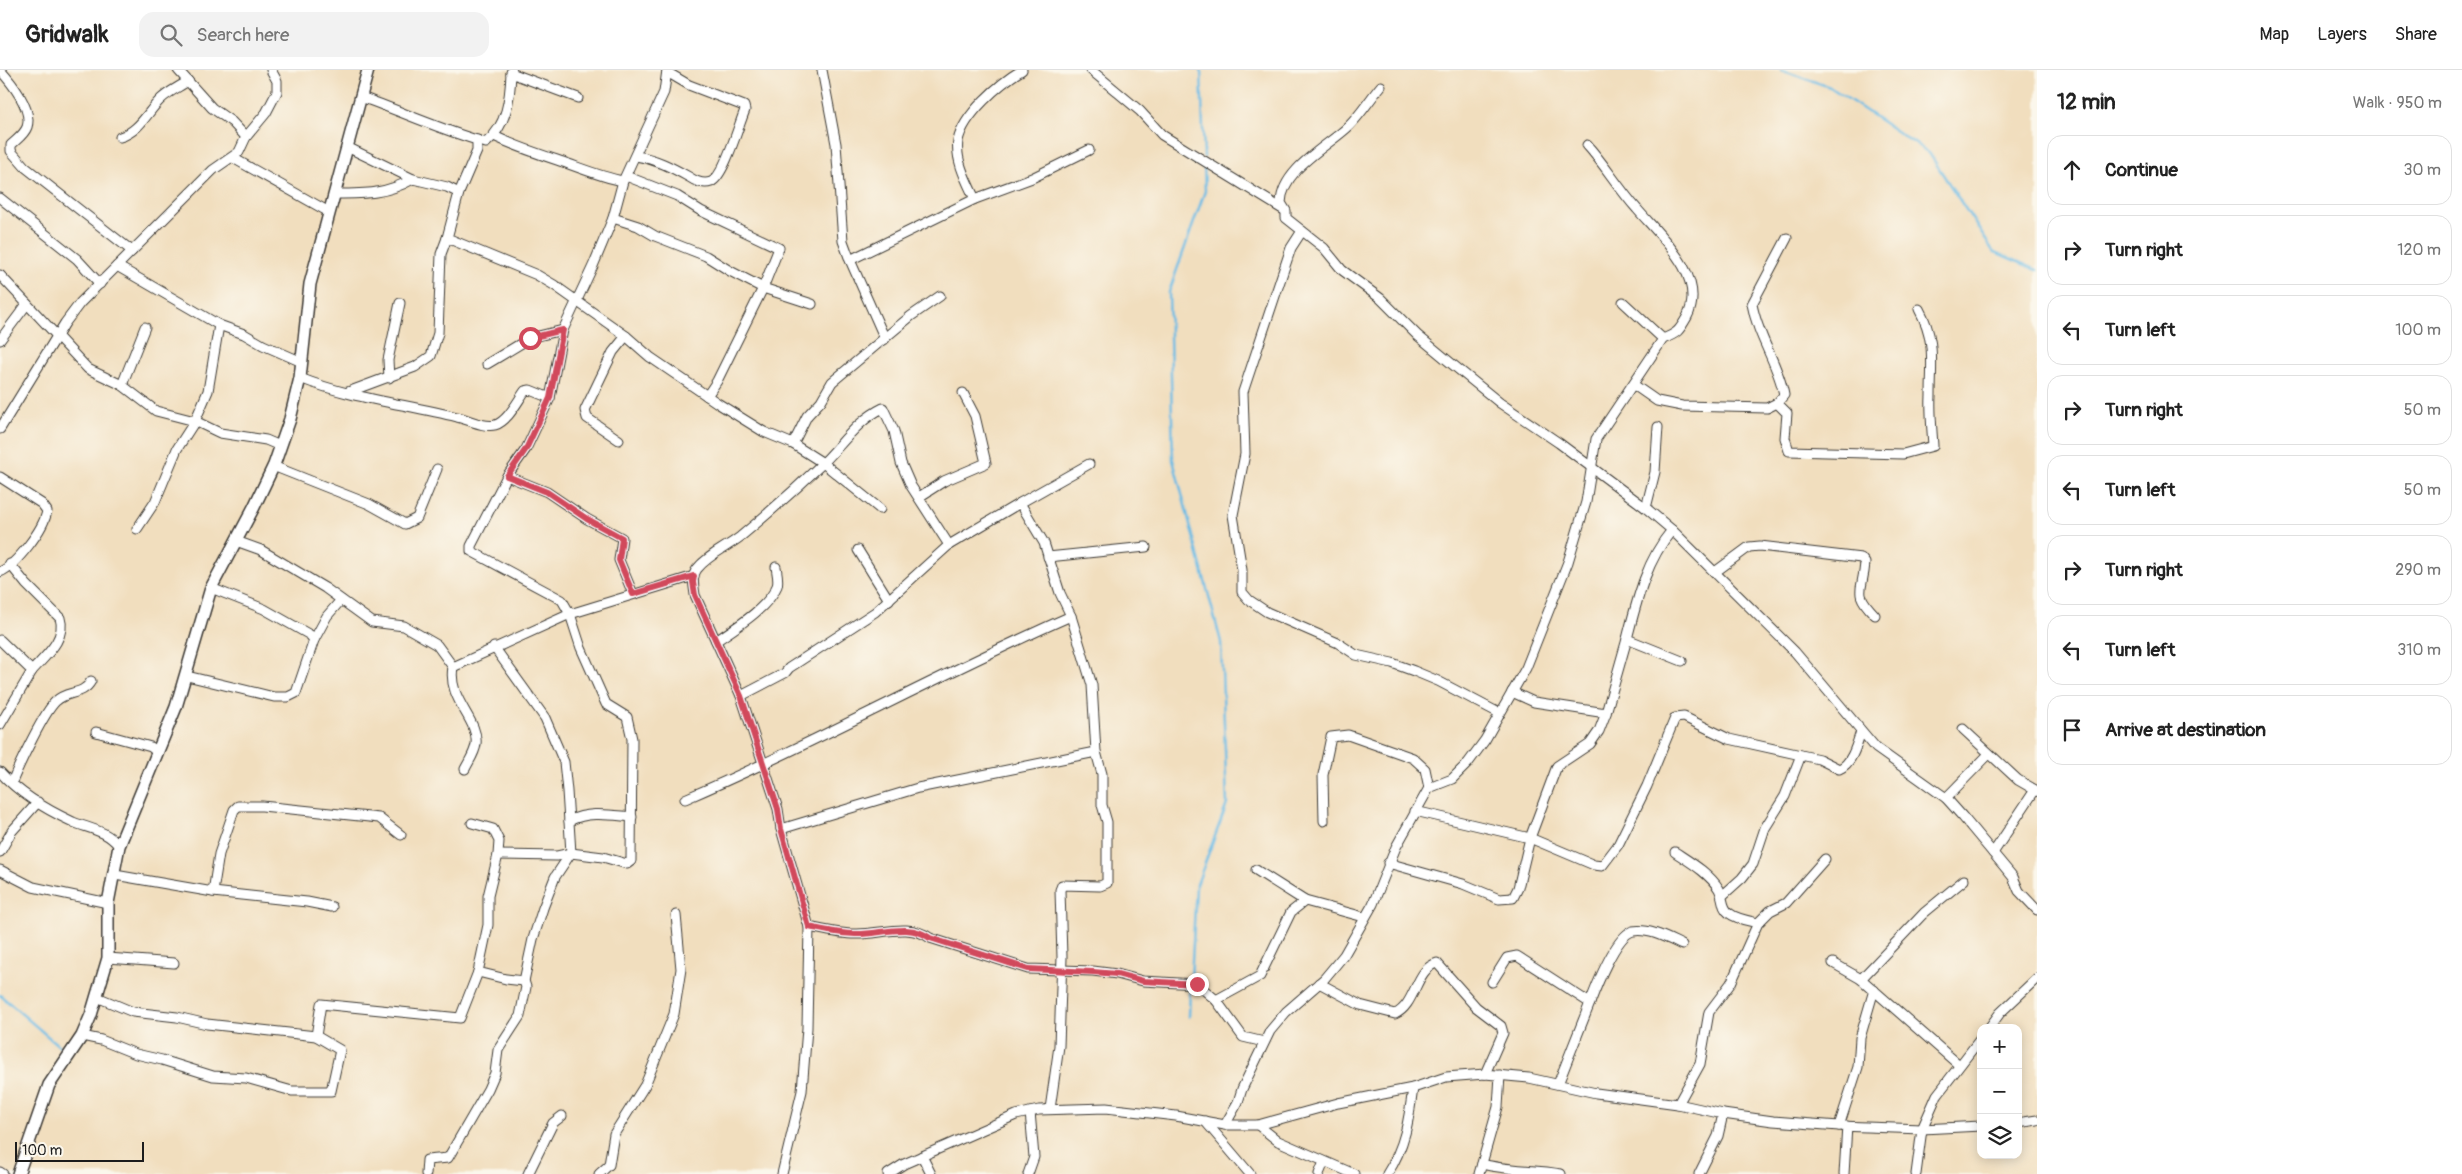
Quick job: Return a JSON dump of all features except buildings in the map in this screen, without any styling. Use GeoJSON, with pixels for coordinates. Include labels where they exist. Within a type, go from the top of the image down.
{"type":"FeatureCollection","features":[{"type":"Feature","properties":{"kind":"street"},"geometry":{"type":"LineString","coordinates":[[178,70],[212,108],[232,122],[246,138]]}},
{"type":"Feature","properties":{"kind":"street"},"geometry":{"type":"LineString","coordinates":[[0,429],[58,335],[80,304],[213,170],[233,158],[239,152],[246,138],[266,113],[277,92],[277,81],[271,70]]}},
{"type":"Feature","properties":{"kind":"street"},"geometry":{"type":"LineString","coordinates":[[18,1174],[49,1085],[82,1036],[97,997],[108,958],[108,903],[115,875],[119,846],[187,676],[197,632],[211,588],[254,507],[280,446],[300,378],[310,284],[329,212],[336,194],[368,70]]}},
{"type":"Feature","properties":{"kind":"street"},"geometry":{"type":"LineString","coordinates":[[822,70],[836,144],[843,240],[885,339]]}},
{"type":"Feature","properties":{"kind":"street"},"geometry":{"type":"LineString","coordinates":[[974,199],[962,170],[958,140],[974,111],[1001,85],[1022,70]]}},
{"type":"Feature","properties":{"kind":"street"},"geometry":{"type":"LineString","coordinates":[[1091,70],[1140,111],[1162,135],[1286,210]]}},
{"type":"Feature","properties":{"kind":"street"},"geometry":{"type":"LineString","coordinates":[[1,71],[15,86],[28,115],[28,125],[24,134],[11,145],[11,151],[26,167],[132,251]]}},
{"type":"Feature","properties":{"kind":"street"},"geometry":{"type":"LineString","coordinates":[[361,97],[420,118],[446,131],[486,143],[494,136],[507,110],[511,71],[578,98]]}},
{"type":"Feature","properties":{"kind":"street"},"geometry":{"type":"LineString","coordinates":[[498,855],[556,856],[571,853],[603,857],[627,864],[631,861],[632,738],[627,717],[606,704],[581,648],[570,614],[562,600],[471,552],[471,546],[507,476],[526,449],[550,398],[563,330],[613,218],[624,179],[664,92],[667,71],[688,85],[744,106],[745,110],[724,163],[716,179],[711,182],[703,184],[650,158],[636,156]]}},
{"type":"Feature","properties":{"kind":"street"},"geometry":{"type":"LineString","coordinates":[[120,137],[128,135],[146,119],[161,99],[188,81]]}},
{"type":"Feature","properties":{"kind":"street"},"geometry":{"type":"LineString","coordinates":[[1380,86],[1350,124],[1305,162],[1285,185],[1281,202],[1286,210],[1286,218],[1324,248],[1342,270],[1380,298],[1416,335],[1500,403],[1559,443],[1646,508],[1672,530],[1795,652],[1876,748],[1946,798],[2013,876],[2019,891],[2037,910]]}},
{"type":"Feature","properties":{"kind":"street"},"geometry":{"type":"LineString","coordinates":[[494,136],[524,150],[555,159],[604,178],[624,179],[677,196],[701,211],[779,248],[763,288],[718,380],[707,396]]}},
{"type":"Feature","properties":{"kind":"street"},"geometry":{"type":"LineString","coordinates":[[348,392],[389,378],[424,363],[431,356],[438,333],[442,254],[459,193],[477,151],[477,140]]}},
{"type":"Feature","properties":{"kind":"street"},"geometry":{"type":"LineString","coordinates":[[1226,1125],[1264,1042],[1277,1022],[1319,983],[1344,955],[1372,904],[1388,863],[1429,788],[1457,776],[1485,740],[1537,643],[1568,562],[1586,502],[1596,439],[1634,385],[1663,339],[1678,333],[1689,313],[1692,300],[1691,284],[1673,250],[1655,226],[1636,208],[1587,145]]}},
{"type":"Feature","properties":{"kind":"street"},"geometry":{"type":"LineString","coordinates":[[347,147],[413,179],[447,187],[459,193]]}},
{"type":"Feature","properties":{"kind":"street"},"geometry":{"type":"LineString","coordinates":[[850,260],[974,199],[1025,182],[1088,150]]}},
{"type":"Feature","properties":{"kind":"street"},"geometry":{"type":"LineString","coordinates":[[233,158],[329,212]]}},
{"type":"Feature","properties":{"kind":"street"},"geometry":{"type":"LineString","coordinates":[[336,194],[368,194],[386,191],[413,179]]}},
{"type":"Feature","properties":{"kind":"street"},"geometry":{"type":"LineString","coordinates":[[0,198],[77,259],[100,284]]}},
{"type":"Feature","properties":{"kind":"street"},"geometry":{"type":"LineString","coordinates":[[613,218],[638,226],[655,236],[706,256],[763,288],[812,304]]}},
{"type":"Feature","properties":{"kind":"street"},"geometry":{"type":"LineString","coordinates":[[1302,231],[1291,248],[1243,392],[1245,454],[1233,515],[1242,570],[1242,592],[1249,600],[1267,612],[1338,643],[1356,654],[1392,662],[1414,671],[1438,681],[1499,713]]}},
{"type":"Feature","properties":{"kind":"street"},"geometry":{"type":"LineString","coordinates":[[447,238],[537,275],[577,300],[626,336],[650,357],[707,396],[764,432],[793,444],[823,463],[880,509]]}},
{"type":"Feature","properties":{"kind":"street"},"geometry":{"type":"LineString","coordinates":[[1634,385],[1657,401],[1682,406],[1767,408],[1777,403],[1784,395],[1781,380],[1764,347],[1752,304],[1787,238]]}},
{"type":"Feature","properties":{"kind":"street"},"geometry":{"type":"LineString","coordinates":[[117,266],[219,325],[244,334],[263,345],[302,362]]}},
{"type":"Feature","properties":{"kind":"street"},"geometry":{"type":"LineString","coordinates":[[0,275],[58,335],[66,348],[88,369],[122,385],[156,411],[195,421],[220,433],[266,440],[280,446]]}},
{"type":"Feature","properties":{"kind":"street"},"geometry":{"type":"LineString","coordinates":[[793,444],[807,416],[821,401],[832,382],[911,316],[940,296]]}},
{"type":"Feature","properties":{"kind":"street"},"geometry":{"type":"LineString","coordinates":[[1623,302],[1663,339]]}},
{"type":"Feature","properties":{"kind":"street"},"geometry":{"type":"LineString","coordinates":[[389,378],[388,360],[400,303]]}},
{"type":"Feature","properties":{"kind":"street"},"geometry":{"type":"LineString","coordinates":[[0,340],[27,304]]}},
{"type":"Feature","properties":{"kind":"street"},"geometry":{"type":"LineString","coordinates":[[1777,403],[1787,413],[1785,438],[1789,451],[1903,454],[1933,446],[1931,395],[1933,365],[1928,326],[1919,309]]}},
{"type":"Feature","properties":{"kind":"street"},"geometry":{"type":"LineString","coordinates":[[138,529],[155,502],[177,449],[195,421],[208,391],[219,325]]}},
{"type":"Feature","properties":{"kind":"street"},"geometry":{"type":"LineString","coordinates":[[122,385],[145,327]]}},
{"type":"Feature","properties":{"kind":"street"},"geometry":{"type":"LineString","coordinates":[[487,364],[530,338],[563,330]]}},
{"type":"Feature","properties":{"kind":"street"},"geometry":{"type":"LineString","coordinates":[[619,440],[587,418],[585,410],[613,352],[626,336]]}},
{"type":"Feature","properties":{"kind":"street"},"geometry":{"type":"LineString","coordinates":[[300,378],[323,387],[460,417],[488,426],[495,425],[506,418],[525,391],[530,390],[550,398]]}},
{"type":"Feature","properties":{"kind":"street"},"geometry":{"type":"LineString","coordinates":[[919,496],[944,480],[986,463],[975,416],[963,393]]}},
{"type":"Feature","properties":{"kind":"street"},"geometry":{"type":"LineString","coordinates":[[782,1174],[802,1091],[807,1028],[809,927],[781,829],[778,809],[741,696],[695,595],[694,576],[697,569],[739,538],[823,463],[864,419],[883,408],[894,431],[901,463],[949,546]]}},
{"type":"Feature","properties":{"kind":"street"},"geometry":{"type":"LineString","coordinates":[[1646,508],[1655,472],[1658,427]]}},
{"type":"Feature","properties":{"kind":"street"},"geometry":{"type":"LineString","coordinates":[[741,696],[784,673],[875,612],[949,546],[1089,464]]}},
{"type":"Feature","properties":{"kind":"street"},"geometry":{"type":"LineString","coordinates":[[273,466],[369,504],[405,524],[417,518],[437,469]]}},
{"type":"Feature","properties":{"kind":"street"},"geometry":{"type":"LineString","coordinates":[[507,476],[547,492],[587,519],[622,538],[619,560],[633,594]]}},
{"type":"Feature","properties":{"kind":"street"},"geometry":{"type":"LineString","coordinates":[[0,477],[42,504],[47,511],[46,520],[39,534],[0,572]]}},
{"type":"Feature","properties":{"kind":"street"},"geometry":{"type":"LineString","coordinates":[[1020,503],[1044,543],[1060,593],[1072,616],[1092,684],[1096,752],[1102,774],[1102,805],[1107,822],[1107,883],[1100,886],[1062,885],[1060,890],[1061,970],[1059,1046],[1050,1109]]}},
{"type":"Feature","properties":{"kind":"street"},"geometry":{"type":"LineString","coordinates":[[1388,863],[1463,884],[1499,899],[1508,899],[1516,895],[1530,838],[1557,766],[1590,744],[1599,730],[1606,714],[1641,586],[1660,544],[1672,530]]}},
{"type":"Feature","properties":{"kind":"street"},"geometry":{"type":"LineString","coordinates":[[236,541],[261,550],[325,588],[372,622],[404,626],[438,645],[453,667],[452,687],[476,735],[475,751],[465,769]]}},
{"type":"Feature","properties":{"kind":"street"},"geometry":{"type":"LineString","coordinates":[[1715,572],[1749,547],[1760,546],[1861,558],[1865,563],[1860,595],[1863,602],[1875,615]]}},
{"type":"Feature","properties":{"kind":"street"},"geometry":{"type":"LineString","coordinates":[[1048,557],[1146,547]]}},
{"type":"Feature","properties":{"kind":"street"},"geometry":{"type":"LineString","coordinates":[[858,550],[889,600]]}},
{"type":"Feature","properties":{"kind":"street"},"geometry":{"type":"LineString","coordinates":[[0,725],[32,672],[53,647],[59,636],[62,624],[60,618],[26,584],[10,564]]}},
{"type":"Feature","properties":{"kind":"street"},"geometry":{"type":"LineString","coordinates":[[716,641],[748,619],[771,596],[778,585],[776,567]]}},
{"type":"Feature","properties":{"kind":"street"},"geometry":{"type":"LineString","coordinates":[[453,667],[570,614],[694,576]]}},
{"type":"Feature","properties":{"kind":"street"},"geometry":{"type":"LineString","coordinates":[[211,588],[264,609],[310,635],[314,640]]}},
{"type":"Feature","properties":{"kind":"street"},"geometry":{"type":"LineString","coordinates":[[187,676],[274,697],[288,697],[296,692],[314,640],[327,616],[341,600]]}},
{"type":"Feature","properties":{"kind":"street"},"geometry":{"type":"LineString","coordinates":[[685,799],[763,766],[933,679],[1072,616]]}},
{"type":"Feature","properties":{"kind":"street"},"geometry":{"type":"LineString","coordinates":[[1627,639],[1682,661]]}},
{"type":"Feature","properties":{"kind":"street"},"geometry":{"type":"LineString","coordinates":[[0,640],[32,672]]}},
{"type":"Feature","properties":{"kind":"street"},"geometry":{"type":"LineString","coordinates":[[426,1174],[427,1160],[448,1158],[488,1090],[495,1073],[498,1050],[520,1016],[526,987],[524,981],[533,939],[543,908],[555,876],[571,853],[564,762],[545,718],[494,647]]}},
{"type":"Feature","properties":{"kind":"street"},"geometry":{"type":"LineString","coordinates":[[12,782],[50,707],[57,699],[66,694],[80,692],[91,681]]}},
{"type":"Feature","properties":{"kind":"street"},"geometry":{"type":"LineString","coordinates":[[1512,692],[1534,702],[1606,714]]}},
{"type":"Feature","properties":{"kind":"street"},"geometry":{"type":"LineString","coordinates":[[1416,811],[1530,838],[1594,865],[1602,866],[1618,845],[1647,786],[1675,718],[1684,717],[1729,739],[1819,759],[1838,769],[1844,767],[1854,750],[1861,731]]}},
{"type":"Feature","properties":{"kind":"street"},"geometry":{"type":"LineString","coordinates":[[1962,729],[2018,780],[2036,790],[1993,853]]}},
{"type":"Feature","properties":{"kind":"street"},"geometry":{"type":"LineString","coordinates":[[96,732],[152,747],[157,752]]}},
{"type":"Feature","properties":{"kind":"street"},"geometry":{"type":"LineString","coordinates":[[1324,821],[1323,775],[1331,738],[1348,734],[1413,758],[1425,769],[1429,788]]}},
{"type":"Feature","properties":{"kind":"street"},"geometry":{"type":"LineString","coordinates":[[781,829],[918,788],[1096,752]]}},
{"type":"Feature","properties":{"kind":"street"},"geometry":{"type":"LineString","coordinates":[[1946,798],[1989,754]]}},
{"type":"Feature","properties":{"kind":"street"},"geometry":{"type":"LineString","coordinates":[[1722,896],[1742,878],[1753,864],[1765,828],[1785,796],[1801,755]]}},
{"type":"Feature","properties":{"kind":"street"},"geometry":{"type":"LineString","coordinates":[[0,772],[38,802],[73,822],[94,828],[112,837],[119,846]]}},
{"type":"Feature","properties":{"kind":"street"},"geometry":{"type":"LineString","coordinates":[[0,852],[12,831],[38,802]]}},
{"type":"Feature","properties":{"kind":"street"},"geometry":{"type":"LineString","coordinates":[[213,892],[219,854],[234,810],[238,806],[262,806],[379,818],[401,835]]}},
{"type":"Feature","properties":{"kind":"street"},"geometry":{"type":"LineString","coordinates":[[569,821],[582,815],[593,813],[632,817]]}},
{"type":"Feature","properties":{"kind":"street"},"geometry":{"type":"LineString","coordinates":[[316,1036],[322,1004],[460,1018],[478,972],[488,925],[488,896],[498,855],[499,841],[493,829],[472,823]]}},
{"type":"Feature","properties":{"kind":"street"},"geometry":{"type":"LineString","coordinates":[[1675,852],[1697,867],[1718,888],[1722,896],[1723,906],[1729,914],[1758,923]]}},
{"type":"Feature","properties":{"kind":"street"},"geometry":{"type":"LineString","coordinates":[[1678,1104],[1700,1064],[1709,1012],[1731,983],[1758,923],[1770,911],[1786,903],[1825,859]]}},
{"type":"Feature","properties":{"kind":"street"},"geometry":{"type":"LineString","coordinates":[[0,870],[33,887],[108,903]]}},
{"type":"Feature","properties":{"kind":"street"},"geometry":{"type":"LineString","coordinates":[[1256,870],[1304,901],[1364,917]]}},
{"type":"Feature","properties":{"kind":"street"},"geometry":{"type":"LineString","coordinates":[[115,875],[213,892],[306,902],[332,907]]}},
{"type":"Feature","properties":{"kind":"street"},"geometry":{"type":"LineString","coordinates":[[1861,979],[1924,913],[1964,880]]}},
{"type":"Feature","properties":{"kind":"street"},"geometry":{"type":"LineString","coordinates":[[1216,1000],[1260,976],[1291,912],[1304,901]]}},
{"type":"Feature","properties":{"kind":"street"},"geometry":{"type":"LineString","coordinates":[[600,1174],[609,1165],[614,1134],[645,1085],[674,1014],[681,969],[676,915]]}},
{"type":"Feature","properties":{"kind":"street"},"geometry":{"type":"LineString","coordinates":[[809,927],[855,934],[911,930],[922,933],[930,938],[1028,969],[1117,974],[1143,981],[1197,984],[1216,1000],[1243,1037],[1264,1042]]}},
{"type":"Feature","properties":{"kind":"street"},"geometry":{"type":"LineString","coordinates":[[1558,1084],[1601,975],[1625,935],[1634,931],[1648,932],[1682,945]]}},
{"type":"Feature","properties":{"kind":"street"},"geometry":{"type":"LineString","coordinates":[[1492,982],[1507,958],[1517,956],[1590,1003]]}},
{"type":"Feature","properties":{"kind":"street"},"geometry":{"type":"LineString","coordinates":[[108,958],[174,963]]}},
{"type":"Feature","properties":{"kind":"street"},"geometry":{"type":"LineString","coordinates":[[1319,983],[1360,1005],[1396,1014],[1404,1008],[1426,969],[1437,963],[1476,1007],[1501,1026],[1503,1033],[1485,1074]]}},
{"type":"Feature","properties":{"kind":"street"},"geometry":{"type":"LineString","coordinates":[[1833,963],[1861,979],[1959,1064]]}},
{"type":"Feature","properties":{"kind":"street"},"geometry":{"type":"LineString","coordinates":[[478,972],[524,981]]}},
{"type":"Feature","properties":{"kind":"street"},"geometry":{"type":"LineString","coordinates":[[1992,1024],[2000,1013],[2037,978]]}},
{"type":"Feature","properties":{"kind":"street"},"geometry":{"type":"LineString","coordinates":[[1844,1174],[1843,1126],[1858,1067],[1860,1038],[1874,990]]}},
{"type":"Feature","properties":{"kind":"street"},"geometry":{"type":"LineString","coordinates":[[82,1036],[101,1040],[136,1054],[213,1076],[246,1078],[292,1091],[331,1091],[340,1050],[316,1036],[207,1024],[134,1012],[97,997]]}},
{"type":"Feature","properties":{"kind":"street"},"geometry":{"type":"LineString","coordinates":[[1916,1174],[1922,1129],[1937,1095],[1977,1043]]}},
{"type":"Feature","properties":{"kind":"street"},"geometry":{"type":"LineString","coordinates":[[888,1174],[922,1156],[1016,1115],[1030,1112],[1050,1109],[1106,1108],[1226,1125],[1258,1125],[1338,1103],[1413,1088],[1446,1078],[1485,1074],[1558,1084],[1596,1093],[1678,1104],[1723,1114],[1843,1126],[1922,1129],[1977,1126]]}},
{"type":"Feature","properties":{"kind":"street"},"geometry":{"type":"LineString","coordinates":[[1479,1174],[1498,1107],[1500,1075]]}},
{"type":"Feature","properties":{"kind":"street"},"geometry":{"type":"LineString","coordinates":[[1387,1174],[1399,1156],[1408,1126],[1413,1088]]}},
{"type":"Feature","properties":{"kind":"street"},"geometry":{"type":"LineString","coordinates":[[1238,1102],[1238,1126]]}},
{"type":"Feature","properties":{"kind":"street"},"geometry":{"type":"LineString","coordinates":[[1028,1174],[1034,1158],[1030,1112]]}},
{"type":"Feature","properties":{"kind":"street"},"geometry":{"type":"LineString","coordinates":[[1699,1174],[1718,1136],[1723,1114]]}},
{"type":"Feature","properties":{"kind":"street"},"geometry":{"type":"LineString","coordinates":[[528,1174],[553,1124],[562,1116]]}},
{"type":"Feature","properties":{"kind":"street"},"geometry":{"type":"LineString","coordinates":[[2022,1122],[2037,1120]]}},
{"type":"Feature","properties":{"kind":"street"},"geometry":{"type":"LineString","coordinates":[[1205,1121],[1250,1174]]}},
{"type":"Feature","properties":{"kind":"street"},"geometry":{"type":"LineString","coordinates":[[1258,1125],[1278,1141],[1354,1174]]}},
{"type":"Feature","properties":{"kind":"street"},"geometry":{"type":"LineString","coordinates":[[922,1156],[930,1174]]}},
{"type":"Feature","properties":{"kind":"street"},"geometry":{"type":"LineString","coordinates":[[1319,1174],[1324,1162]]}},
{"type":"Feature","properties":{"kind":"street"},"geometry":{"type":"LineString","coordinates":[[1482,1164],[1505,1169],[1536,1170],[1561,1174]]}},
{"type":"Feature","properties":{"kind":"waterway"},"geometry":{"type":"LineString","coordinates":[[1201,70],[1204,157]]}},
{"type":"Feature","properties":{"kind":"waterway"},"geometry":{"type":"LineString","coordinates":[[1781,70],[1830,87],[1929,153],[1993,251],[2037,270]]}},
{"type":"Feature","properties":{"kind":"waterway"},"geometry":{"type":"LineString","coordinates":[[1191,981],[1196,887],[1227,804],[1221,642],[1173,460],[1169,292],[1205,191],[1204,165]]}},
{"type":"Feature","properties":{"kind":"waterway"},"geometry":{"type":"LineString","coordinates":[[1189,1017],[1190,987]]}},
{"type":"Feature","properties":{"kind":"waterway"},"geometry":{"type":"LineString","coordinates":[[0,995],[60,1047]]}},
{"type":"Feature","properties":{"kind":"route"},"geometry":{"type":"LineString","coordinates":[[530,338],[563,330],[553,371],[550,398],[526,449],[507,476],[547,492],[587,519],[622,538],[619,560],[633,594],[694,576],[695,595],[741,696],[778,809],[781,829],[809,927],[855,934],[911,930],[992,959],[1028,969],[1076,970],[1117,974],[1143,981],[1197,984]]}}]}
